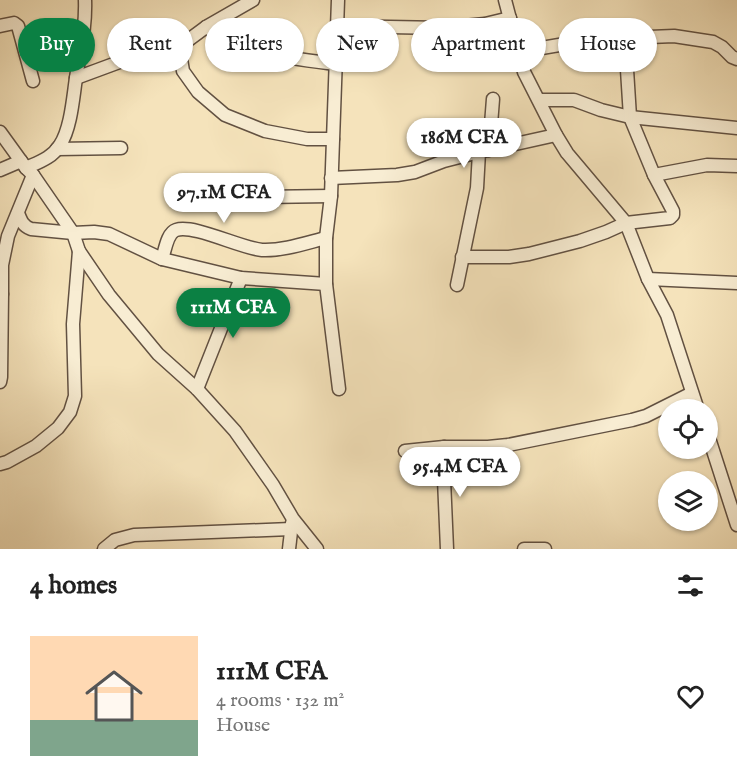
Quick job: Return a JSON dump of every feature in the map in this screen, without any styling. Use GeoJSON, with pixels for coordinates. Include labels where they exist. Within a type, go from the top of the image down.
{"type":"FeatureCollection","features":[{"type":"Feature","properties":{"kind":"street"},"geometry":{"type":"LineString","coordinates":[[0,170],[26,168],[44,160],[62,142],[67,129],[86,24],[85,0]]}},
{"type":"Feature","properties":{"kind":"street"},"geometry":{"type":"LineString","coordinates":[[222,18],[253,0]]}},
{"type":"Feature","properties":{"kind":"street"},"geometry":{"type":"LineString","coordinates":[[337,18],[338,0]]}},
{"type":"Feature","properties":{"kind":"street"},"geometry":{"type":"LineString","coordinates":[[509,0],[510,18]]}},
{"type":"Feature","properties":{"kind":"street"},"geometry":{"type":"LineString","coordinates":[[0,26],[14,23],[18,26],[33,81]]}},
{"type":"Feature","properties":{"kind":"street"},"geometry":{"type":"LineString","coordinates":[[657,37],[674,36],[713,42],[737,59]]}},
{"type":"Feature","properties":{"kind":"street"},"geometry":{"type":"LineString","coordinates":[[76,78],[107,67]]}},
{"type":"Feature","properties":{"kind":"street"},"geometry":{"type":"LineString","coordinates":[[184,72],[198,93],[225,115],[265,131],[307,139],[333,139]]}},
{"type":"Feature","properties":{"kind":"street"},"geometry":{"type":"LineString","coordinates":[[335,72],[331,196],[326,238],[326,284],[339,389]]}},
{"type":"Feature","properties":{"kind":"street"},"geometry":{"type":"LineString","coordinates":[[524,72],[567,153],[626,223],[648,279],[667,315],[695,399]]}},
{"type":"Feature","properties":{"kind":"street"},"geometry":{"type":"LineString","coordinates":[[462,257],[509,257],[545,250],[580,241],[626,223],[670,218],[673,215],[630,117],[627,72]]}},
{"type":"Feature","properties":{"kind":"street"},"geometry":{"type":"LineString","coordinates":[[457,285],[493,99]]}},
{"type":"Feature","properties":{"kind":"street"},"geometry":{"type":"LineString","coordinates":[[539,100],[574,100],[630,117],[737,128]]}},
{"type":"Feature","properties":{"kind":"street"},"geometry":{"type":"LineString","coordinates":[[0,132],[73,233],[79,251],[109,295],[158,354],[197,389],[235,431],[273,485],[292,524],[317,549]]}},
{"type":"Feature","properties":{"kind":"street"},"geometry":{"type":"LineString","coordinates":[[331,178],[415,172],[444,161],[556,135]]}},
{"type":"Feature","properties":{"kind":"street"},"geometry":{"type":"LineString","coordinates":[[57,149],[122,148]]}},
{"type":"Feature","properties":{"kind":"street"},"geometry":{"type":"LineString","coordinates":[[654,175],[707,165],[737,166]]}},
{"type":"Feature","properties":{"kind":"street"},"geometry":{"type":"LineString","coordinates":[[0,382],[2,265],[8,236],[18,213],[26,168]]}},
{"type":"Feature","properties":{"kind":"street"},"geometry":{"type":"LineString","coordinates":[[244,194],[262,197],[331,196]]}},
{"type":"Feature","properties":{"kind":"street"},"geometry":{"type":"LineString","coordinates":[[18,213],[22,224],[31,229],[109,234],[162,259],[241,278],[326,284]]}},
{"type":"Feature","properties":{"kind":"street"},"geometry":{"type":"LineString","coordinates":[[162,259],[170,235],[177,229],[196,231],[262,250],[326,238]]}},
{"type":"Feature","properties":{"kind":"street"},"geometry":{"type":"LineString","coordinates":[[0,464],[36,446],[58,428],[70,412],[75,396],[73,324],[79,251]]}},
{"type":"Feature","properties":{"kind":"street"},"geometry":{"type":"LineString","coordinates":[[197,389],[241,278]]}},
{"type":"Feature","properties":{"kind":"street"},"geometry":{"type":"LineString","coordinates":[[648,279],[737,283]]}},
{"type":"Feature","properties":{"kind":"street"},"geometry":{"type":"LineString","coordinates":[[405,450],[488,447],[632,420],[646,416],[693,393]]}},
{"type":"Feature","properties":{"kind":"street"},"geometry":{"type":"LineString","coordinates":[[444,447],[447,549]]}},
{"type":"Feature","properties":{"kind":"street"},"geometry":{"type":"LineString","coordinates":[[716,459],[737,525]]}},
{"type":"Feature","properties":{"kind":"street"},"geometry":{"type":"LineString","coordinates":[[104,549],[115,540],[134,535],[292,524]]}},
{"type":"Feature","properties":{"kind":"street"},"geometry":{"type":"LineString","coordinates":[[289,549],[292,524]]}},
{"type":"Feature","properties":{"kind":"street"},"geometry":{"type":"LineString","coordinates":[[524,549],[545,549]]}}]}
